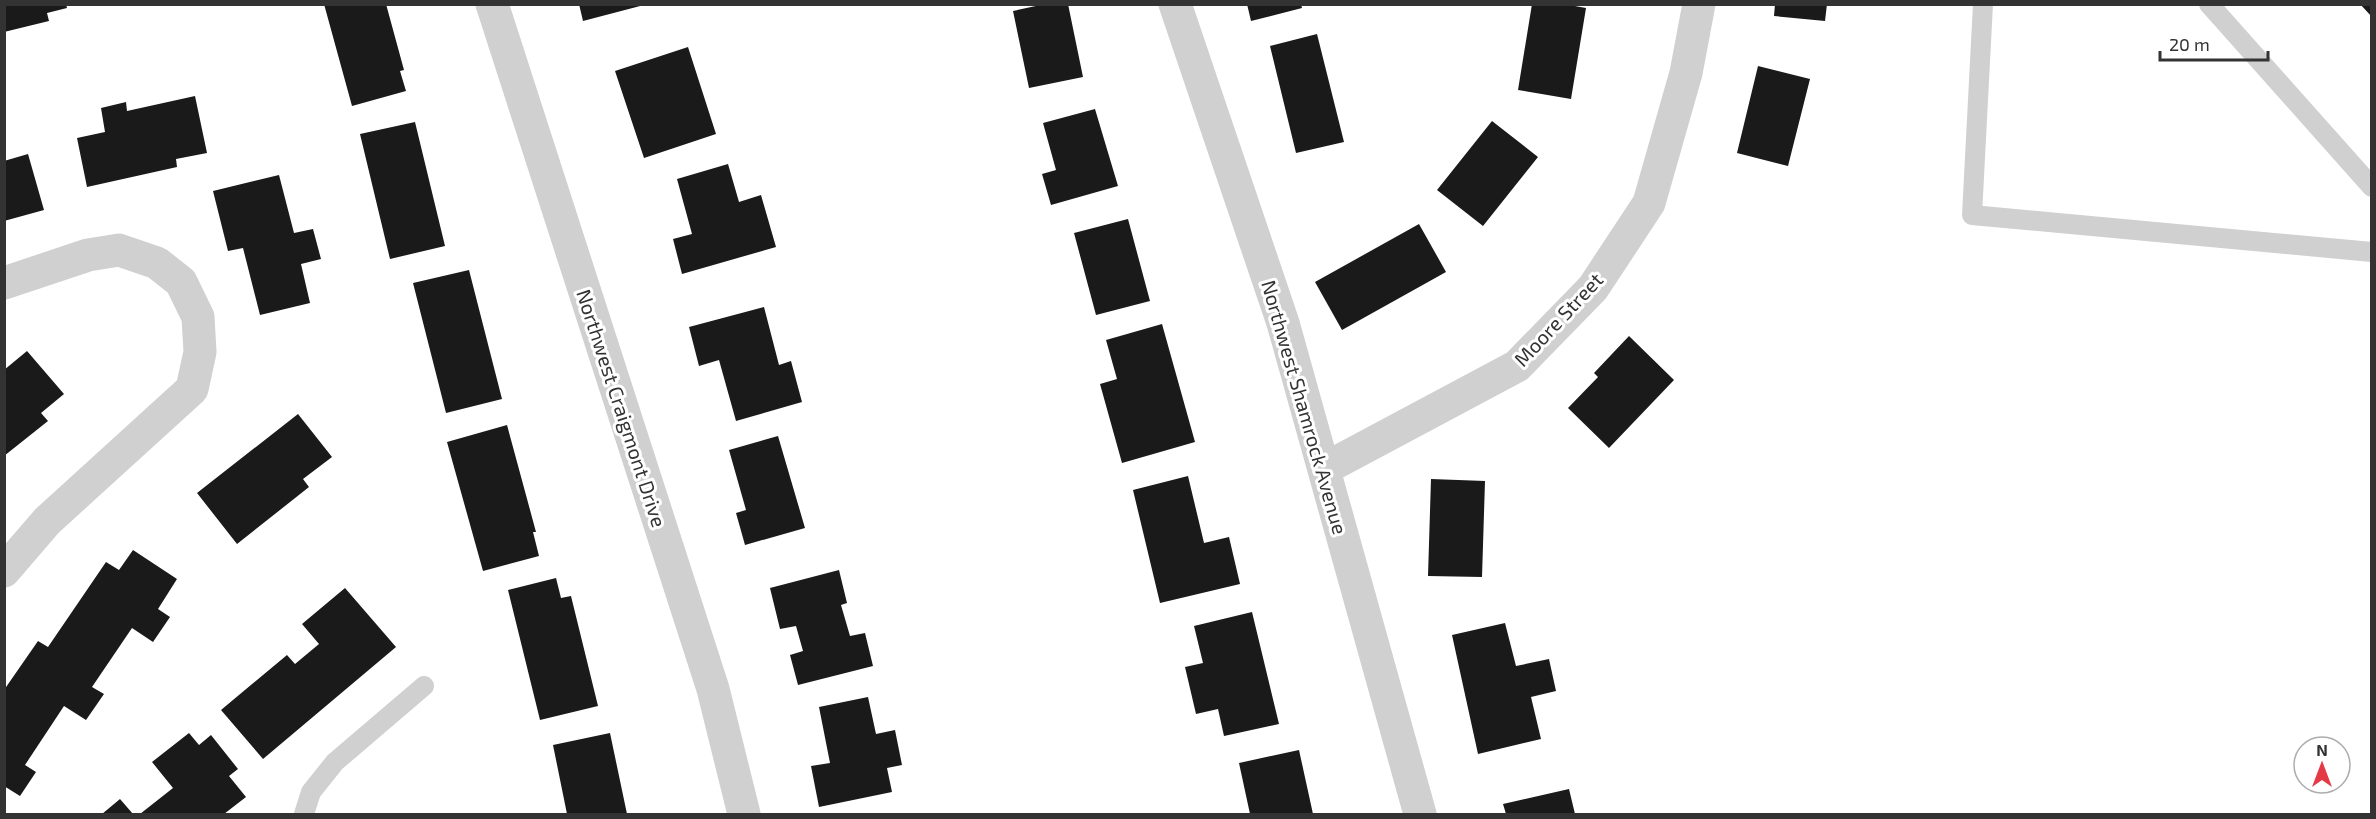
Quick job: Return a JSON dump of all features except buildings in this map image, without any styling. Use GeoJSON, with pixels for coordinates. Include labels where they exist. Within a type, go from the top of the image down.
{"type":"FeatureCollection","features":[{"type":"Feature","properties":{"kind":"street","name":"Northwest Craigmont Drive"},"geometry":{"type":"LineString","coordinates":[[492,4],[713,689],[744,814]]}},
{"type":"Feature","properties":{"kind":"street","name":"Northwest Shamrock Avenue"},"geometry":{"type":"LineString","coordinates":[[1175,4],[1283,323],[1420,814]]}},
{"type":"Feature","properties":{"kind":"street","name":"Moore Street"},"geometry":{"type":"LineString","coordinates":[[1324,469],[1517,366],[1593,288],[1649,203],[1686,74],[1699,4]]}},
{"type":"Feature","properties":{"kind":"street"},"geometry":{"type":"LineString","coordinates":[[4,283],[87,255],[120,250],[157,263],[181,282],[198,317],[200,352],[192,389],[47,521],[4,571]]}},
{"type":"Feature","properties":{"kind":"lane"},"geometry":{"type":"LineString","coordinates":[[1983,4],[1972,215],[2372,252]]}},
{"type":"Feature","properties":{"kind":"lane"},"geometry":{"type":"LineString","coordinates":[[2209,4],[2372,187]]}},
{"type":"Feature","properties":{"kind":"lane"},"geometry":{"type":"LineString","coordinates":[[304,814],[311,792],[335,762],[424,686]]}}]}
